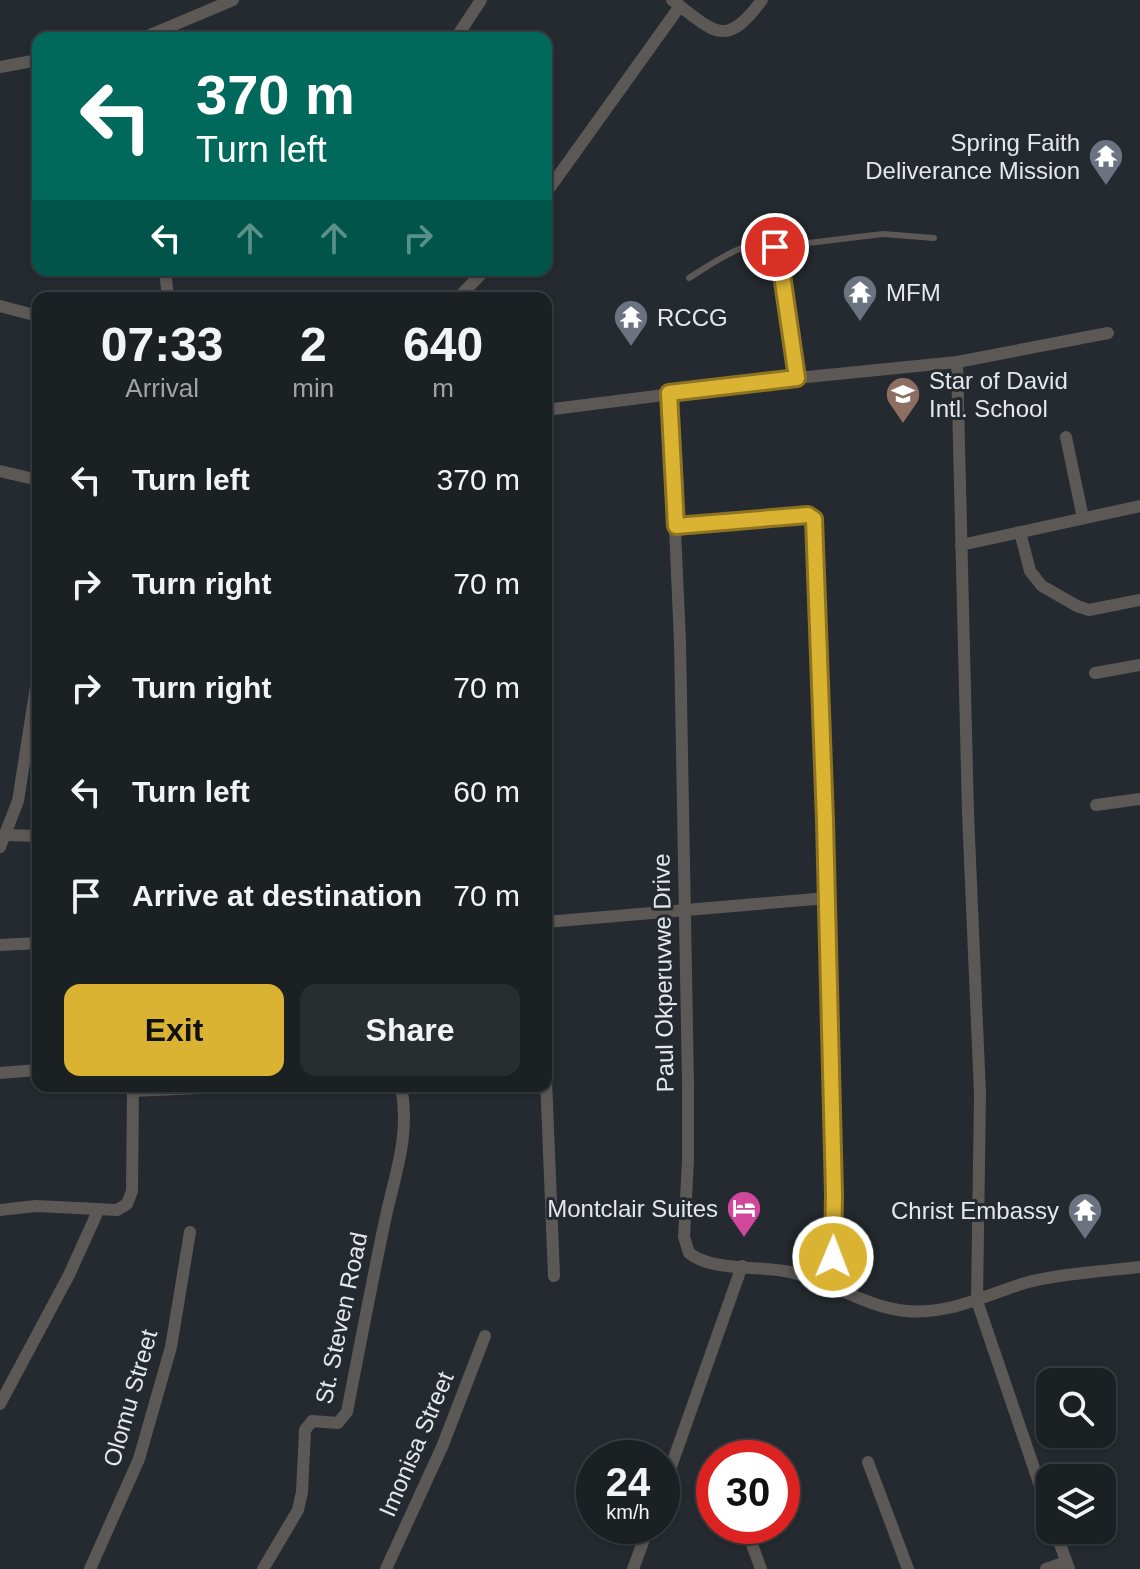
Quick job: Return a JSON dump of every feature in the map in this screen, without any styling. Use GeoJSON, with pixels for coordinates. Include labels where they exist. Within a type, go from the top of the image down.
{"type":"FeatureCollection","features":[{"type":"Feature","properties":{"kind":"street"},"geometry":{"type":"LineString","coordinates":[[157,32],[233,0]]}},
{"type":"Feature","properties":{"kind":"street"},"geometry":{"type":"LineString","coordinates":[[460,32],[481,0]]}},
{"type":"Feature","properties":{"kind":"street"},"geometry":{"type":"LineString","coordinates":[[552,184],[676,3],[716,31],[731,32],[745,24],[762,0]]}},
{"type":"Feature","properties":{"kind":"street"},"geometry":{"type":"LineString","coordinates":[[0,67],[32,61]]}},
{"type":"Feature","properties":{"kind":"street"},"geometry":{"type":"LineString","coordinates":[[464,292],[479,276]]}},
{"type":"Feature","properties":{"kind":"street"},"geometry":{"type":"LineString","coordinates":[[0,306],[32,314]]}},
{"type":"Feature","properties":{"kind":"street"},"geometry":{"type":"LineString","coordinates":[[552,409],[797,378],[957,362],[1108,333]]}},
{"type":"Feature","properties":{"kind":"street"},"geometry":{"type":"LineString","coordinates":[[957,362],[980,1094],[977,1301],[1036,1474]]}},
{"type":"Feature","properties":{"kind":"street","name":"Paul Okperuvwe Drive"},"geometry":{"type":"LineString","coordinates":[[669,393],[676,526],[684,912],[688,1145],[684,1237],[689,1253],[706,1263],[788,1271],[869,1303],[905,1311],[936,1311],[977,1301],[1027,1282],[1140,1267]]}},
{"type":"Feature","properties":{"kind":"street"},"geometry":{"type":"LineString","coordinates":[[1066,437],[1083,518]]}},
{"type":"Feature","properties":{"kind":"street"},"geometry":{"type":"LineString","coordinates":[[0,471],[32,479]]}},
{"type":"Feature","properties":{"kind":"street"},"geometry":{"type":"LineString","coordinates":[[961,545],[1140,506]]}},
{"type":"Feature","properties":{"kind":"street"},"geometry":{"type":"LineString","coordinates":[[676,526],[808,515],[814,519],[834,1194],[832,1288]]}},
{"type":"Feature","properties":{"kind":"street"},"geometry":{"type":"LineString","coordinates":[[1020,532],[1030,571],[1042,586],[1077,606],[1089,610],[1140,600]]}},
{"type":"Feature","properties":{"kind":"street"},"geometry":{"type":"LineString","coordinates":[[1095,673],[1140,665]]}},
{"type":"Feature","properties":{"kind":"street"},"geometry":{"type":"LineString","coordinates":[[32,712],[18,801],[3,841],[32,837]]}},
{"type":"Feature","properties":{"kind":"street"},"geometry":{"type":"LineString","coordinates":[[1096,805],[1140,799]]}},
{"type":"Feature","properties":{"kind":"street"},"geometry":{"type":"LineString","coordinates":[[552,922],[827,898]]}},
{"type":"Feature","properties":{"kind":"street"},"geometry":{"type":"LineString","coordinates":[[0,945],[32,943]]}},
{"type":"Feature","properties":{"kind":"street"},"geometry":{"type":"LineString","coordinates":[[0,1073],[32,1070]]}},
{"type":"Feature","properties":{"kind":"street"},"geometry":{"type":"LineString","coordinates":[[0,1210],[36,1206],[98,1211],[117,1210],[127,1204],[132,1191],[132,1092]]}},
{"type":"Feature","properties":{"kind":"street","name":"St. Steven Road"},"geometry":{"type":"LineString","coordinates":[[263,1569],[298,1510],[302,1492],[305,1430],[312,1421],[338,1423],[347,1412],[403,1146],[406,1113],[402,1092]]}},
{"type":"Feature","properties":{"kind":"street"},"geometry":{"type":"LineString","coordinates":[[547,1092],[554,1276]]}},
{"type":"Feature","properties":{"kind":"street"},"geometry":{"type":"LineString","coordinates":[[0,1404],[69,1275],[98,1211]]}},
{"type":"Feature","properties":{"kind":"street","name":"Olomu Street"},"geometry":{"type":"LineString","coordinates":[[90,1569],[139,1459],[171,1347],[190,1232]]}},
{"type":"Feature","properties":{"kind":"street"},"geometry":{"type":"LineString","coordinates":[[680,1441],[742,1266]]}},
{"type":"Feature","properties":{"kind":"street","name":"Imonisa Street"},"geometry":{"type":"LineString","coordinates":[[386,1569],[442,1447],[485,1336]]}},
{"type":"Feature","properties":{"kind":"street"},"geometry":{"type":"LineString","coordinates":[[868,1462],[908,1569]]}},
{"type":"Feature","properties":{"kind":"street"},"geometry":{"type":"LineString","coordinates":[[633,1569],[642,1544]]}},
{"type":"Feature","properties":{"kind":"street"},"geometry":{"type":"LineString","coordinates":[[752,1544],[761,1569]]}},
{"type":"Feature","properties":{"kind":"street"},"geometry":{"type":"LineString","coordinates":[[1046,1569],[1067,1565],[1060,1544]]}},
{"type":"Feature","properties":{"kind":"lane"},"geometry":{"type":"LineString","coordinates":[[689,278],[740,248],[768,244],[775,247],[883,234],[934,238]]}},
{"type":"Feature","properties":{"kind":"lane"},"geometry":{"type":"LineString","coordinates":[[775,247],[779,254],[797,378]]}},
{"type":"Feature","properties":{"kind":"place","name":"Spring Faith Deliverance Mission"},"geometry":{"type":"Point","coordinates":[1106,187]}},
{"type":"Feature","properties":{"kind":"place","name":"MFM"},"geometry":{"type":"Point","coordinates":[860,323]}},
{"type":"Feature","properties":{"kind":"place","name":"RCCG"},"geometry":{"type":"Point","coordinates":[631,348]}},
{"type":"Feature","properties":{"kind":"place","name":"Star of David Intl. School"},"geometry":{"type":"Point","coordinates":[903,425]}},
{"type":"Feature","properties":{"kind":"place","name":"Montclair Suites"},"geometry":{"type":"Point","coordinates":[744,1239]}},
{"type":"Feature","properties":{"kind":"place","name":"Christ Embassy"},"geometry":{"type":"Point","coordinates":[1085,1241]}},
{"type":"Feature","properties":{"kind":"route"},"geometry":{"type":"LineString","coordinates":[[775,247],[779,254],[797,378],[669,393],[676,526],[808,515],[814,519],[825,821],[833,1257]]}}]}
